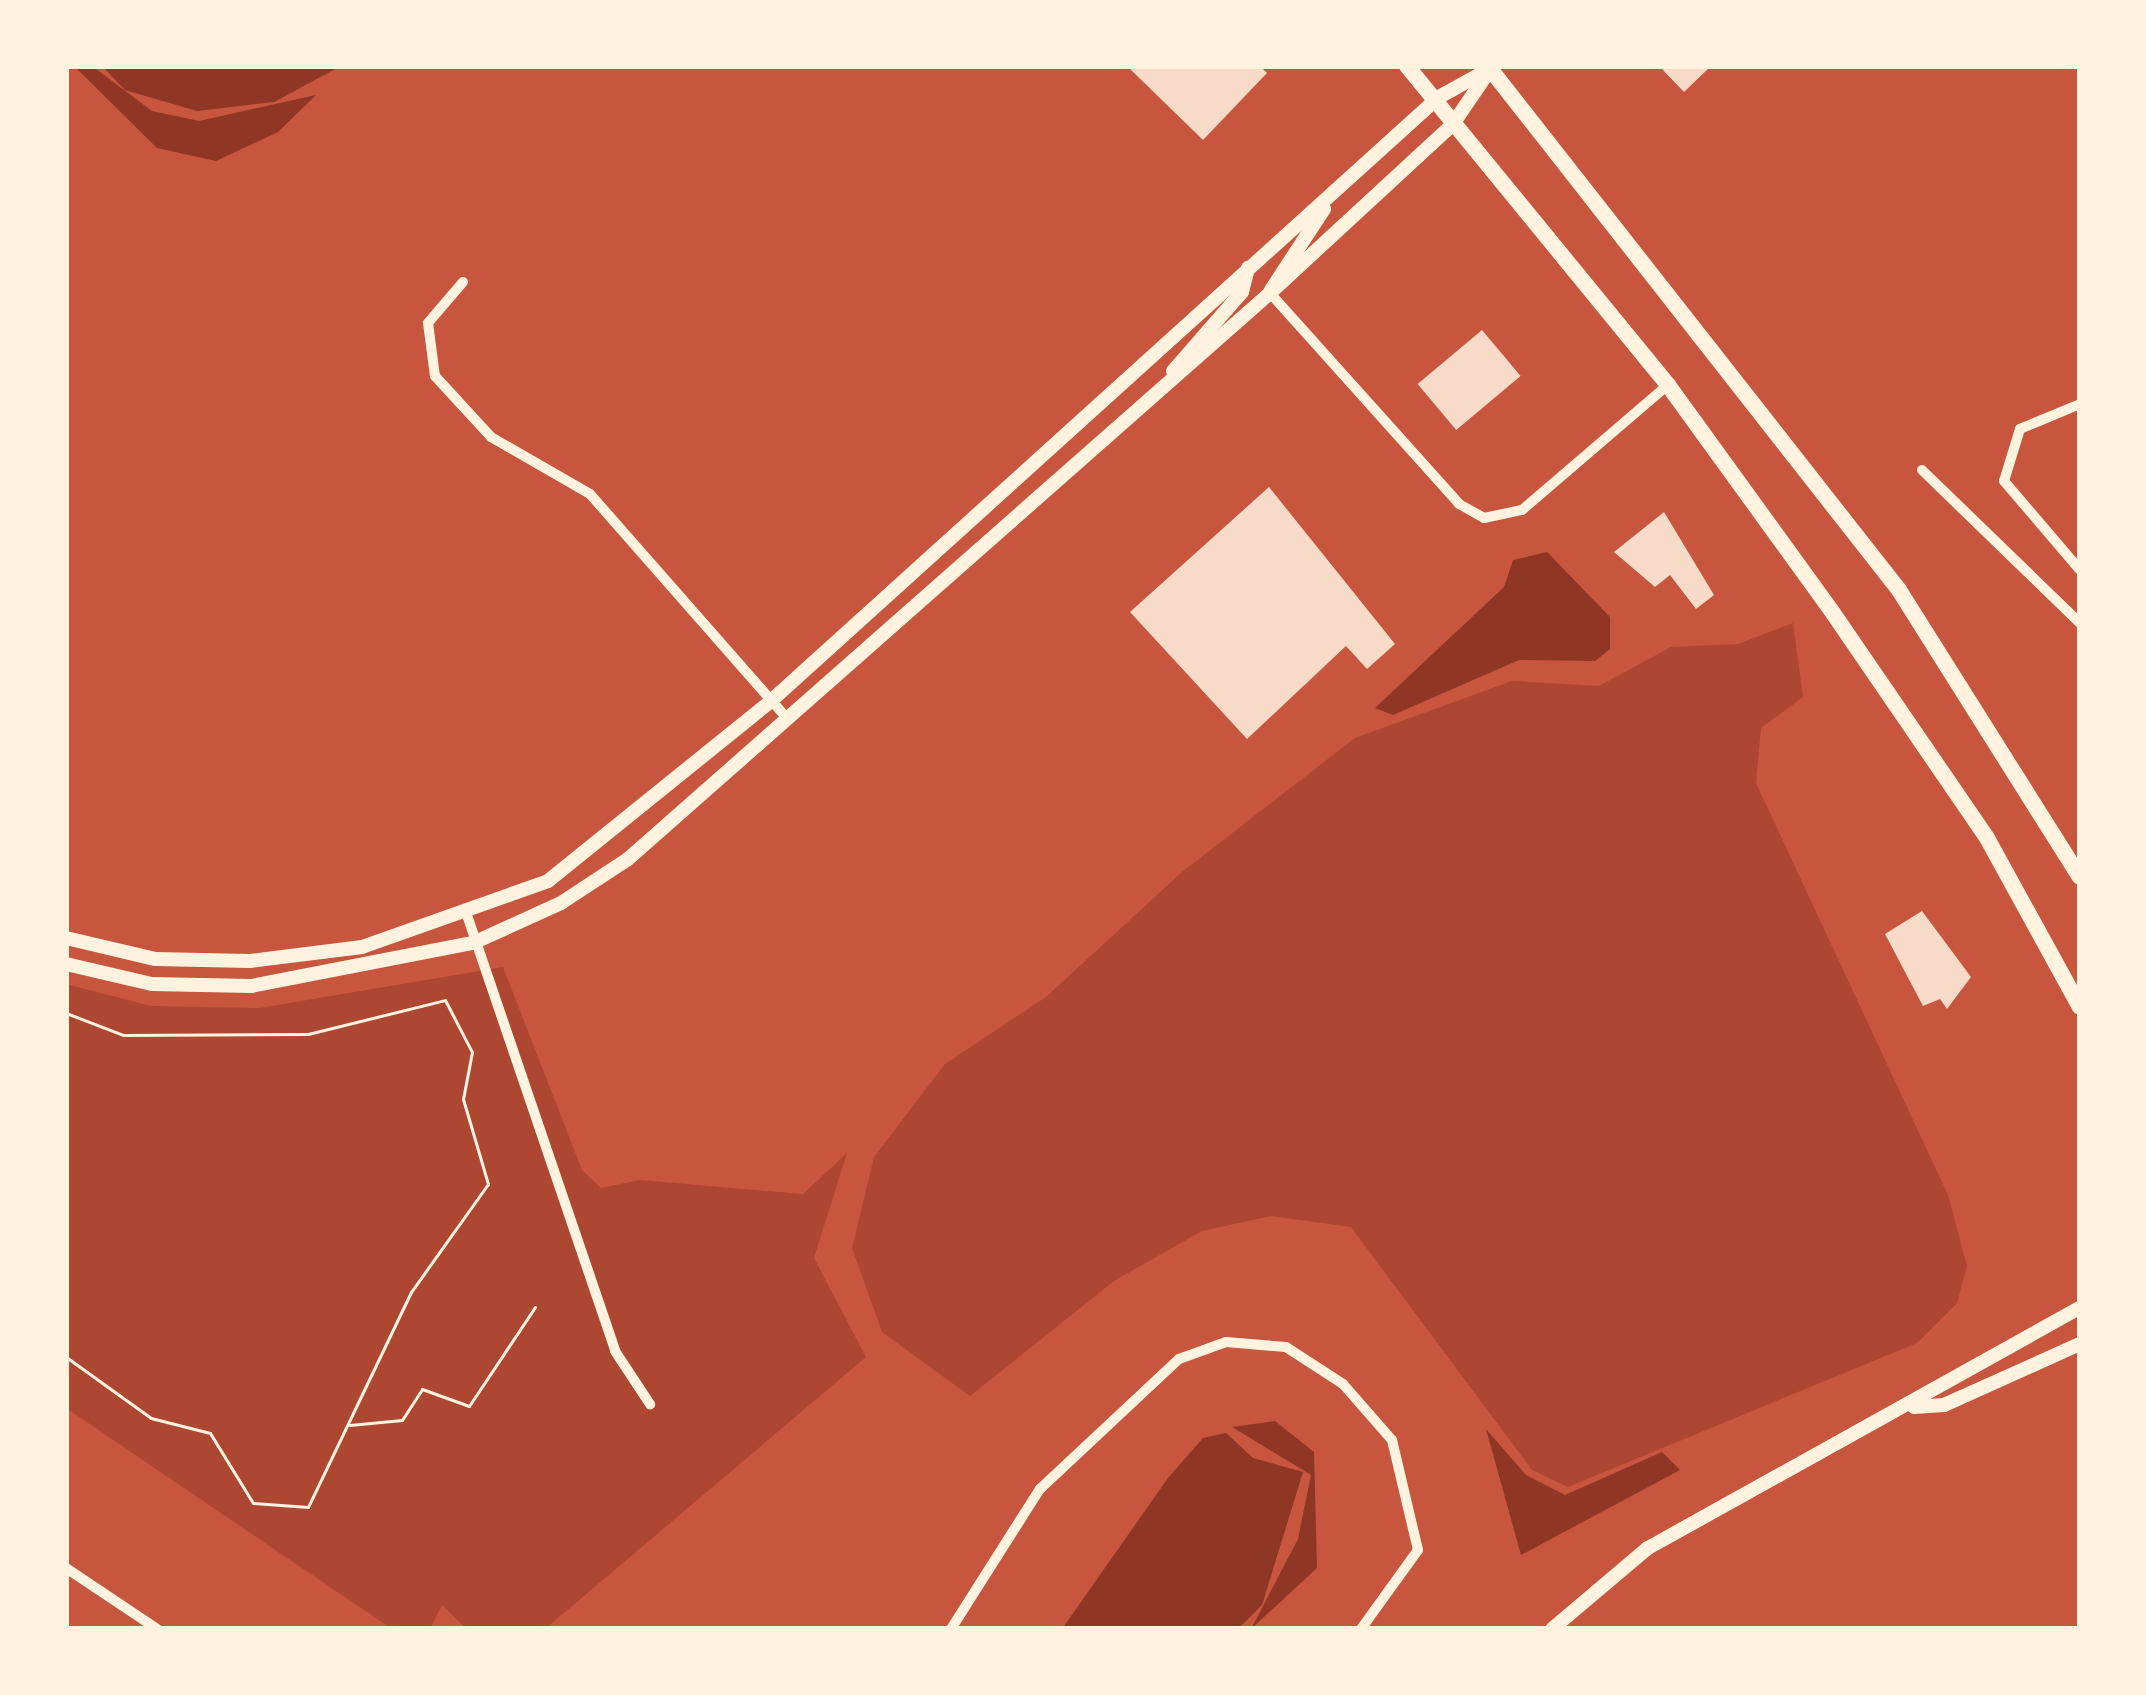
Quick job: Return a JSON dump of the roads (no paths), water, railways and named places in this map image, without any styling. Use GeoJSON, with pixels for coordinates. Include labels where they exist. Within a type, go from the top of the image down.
{"type":"FeatureCollection","features":[{"type":"Feature","properties":{"kind":"main road"},"geometry":{"type":"LineString","coordinates":[[1407,66],[1438,97],[1453,124],[1668,385],[1987,838],[2080,1007]]}},
{"type":"Feature","properties":{"kind":"main road"},"geometry":{"type":"LineString","coordinates":[[1491,67],[1899,590],[2080,877]]}},
{"type":"Feature","properties":{"kind":"street"},"geometry":{"type":"LineString","coordinates":[[66,938],[155,959],[250,961],[468,918],[612,839],[1438,97],[1491,67]]}},
{"type":"Feature","properties":{"kind":"street"},"geometry":{"type":"LineString","coordinates":[[66,964],[152,984],[251,986],[473,944],[628,859],[1270,293],[1453,124],[1491,67]]}},
{"type":"Feature","properties":{"kind":"street"},"geometry":{"type":"LineString","coordinates":[[1270,293],[1346,181]]}},
{"type":"Feature","properties":{"kind":"street"},"geometry":{"type":"LineString","coordinates":[[1155,395],[1241,292],[1248,268]]}},
{"type":"Feature","properties":{"kind":"street"},"geometry":{"type":"LineString","coordinates":[[463,281],[428,322],[435,376],[491,436],[590,494],[788,719]]}},
{"type":"Feature","properties":{"kind":"street"},"geometry":{"type":"LineString","coordinates":[[1270,293],[1459,504],[1484,518],[1522,511],[1668,385]]}},
{"type":"Feature","properties":{"kind":"street"},"geometry":{"type":"LineString","coordinates":[[2080,404],[2020,429],[2005,481],[2080,570]]}},
{"type":"Feature","properties":{"kind":"street"},"geometry":{"type":"LineString","coordinates":[[1922,470],[2080,623]]}},
{"type":"Feature","properties":{"kind":"street"},"geometry":{"type":"LineString","coordinates":[[1002,492],[1021,514]]}},
{"type":"Feature","properties":{"kind":"street"},"geometry":{"type":"LineString","coordinates":[[468,918],[473,944],[615,1351],[650,1404]]}},
{"type":"Feature","properties":{"kind":"street"},"geometry":{"type":"LineString","coordinates":[[1552,1629],[1648,1547],[1914,1407],[1938,1379],[2080,1309]]}},
{"type":"Feature","properties":{"kind":"street"},"geometry":{"type":"LineString","coordinates":[[951,1629],[1040,1489],[1179,1359],[1226,1342],[1286,1347],[1343,1384],[1392,1440],[1418,1550],[1361,1629]]}},
{"type":"Feature","properties":{"kind":"street"},"geometry":{"type":"LineString","coordinates":[[1914,1407],[1944,1405],[2080,1344]]}},
{"type":"Feature","properties":{"kind":"street"},"geometry":{"type":"LineString","coordinates":[[67,1571],[157,1629]]}}]}
